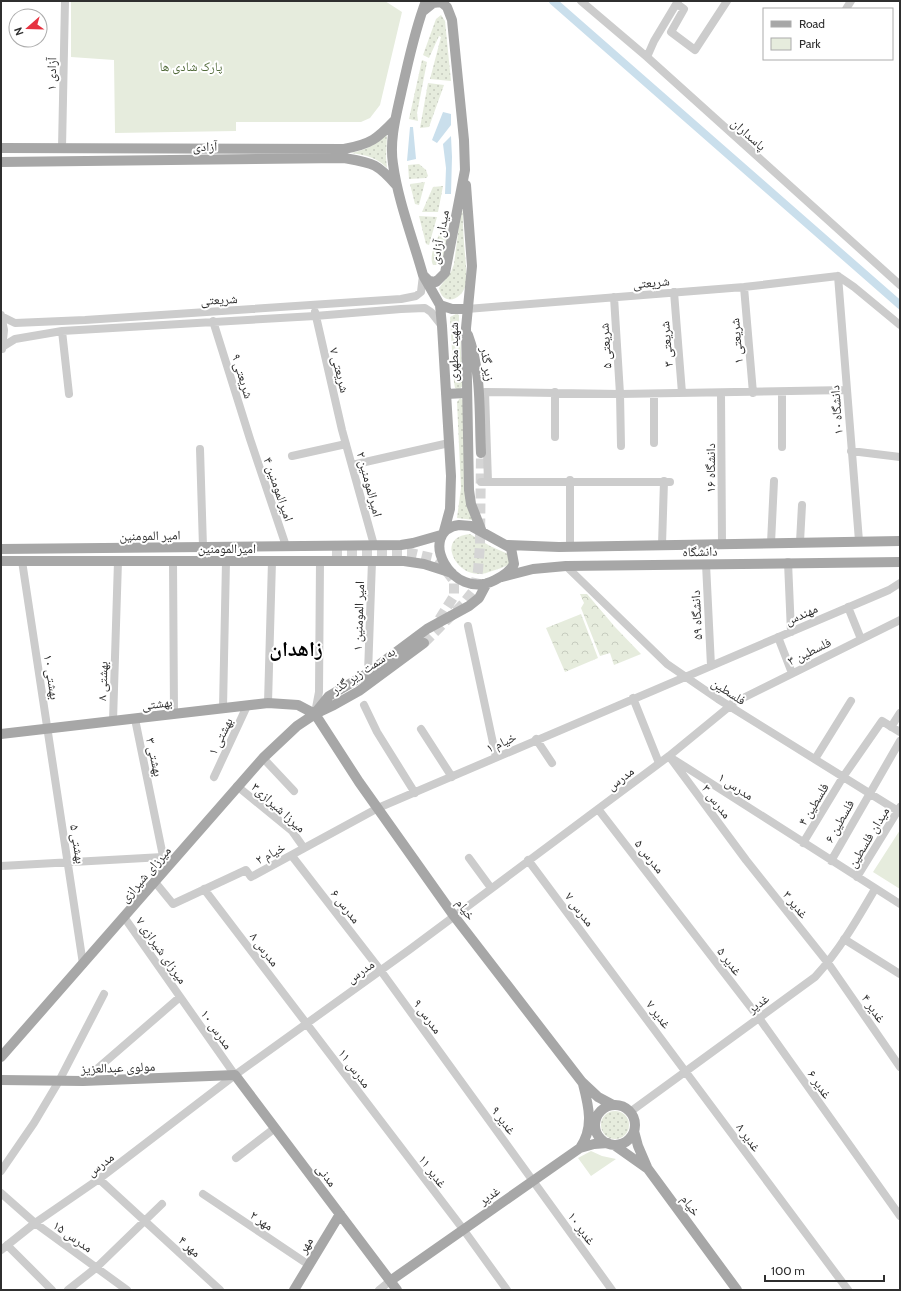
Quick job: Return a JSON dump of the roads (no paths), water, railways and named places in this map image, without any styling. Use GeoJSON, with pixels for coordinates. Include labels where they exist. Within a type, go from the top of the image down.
{"type":"FeatureCollection","features":[{"type":"Feature","properties":{"kind":"main road"},"geometry":{"type":"LineString","coordinates":[[423,11],[426,1]]}},
{"type":"Feature","properties":{"kind":"main road"},"geometry":{"type":"LineString","coordinates":[[452,20],[453,1]]}},
{"type":"Feature","properties":{"kind":"main road","name":"میدان آزادی"},"geometry":{"type":"LineString","coordinates":[[441,2],[447,7],[452,20],[464,140],[465,170],[445,273],[436,282],[429,281],[423,276],[398,188],[393,164],[392,145],[395,120],[409,58],[423,11],[433,3],[441,2]]}},
{"type":"Feature","properties":{"kind":"main road","name":"آزادی"},"geometry":{"type":"LineString","coordinates":[[1,148],[344,149],[362,146],[378,138],[395,120]]}},
{"type":"Feature","properties":{"kind":"main road","name":"آزادی"},"geometry":{"type":"LineString","coordinates":[[1,162],[344,158],[370,162],[385,172],[398,188]]}},
{"type":"Feature","properties":{"kind":"main road","name":"شهید مطهری"},"geometry":{"type":"LineString","coordinates":[[465,170],[472,266],[466,309],[466,393],[469,490],[471,504],[482,532]]}},
{"type":"Feature","properties":{"kind":"main road","name":"شهید مطهری"},"geometry":{"type":"LineString","coordinates":[[423,276],[440,305],[442,326],[451,496],[450,509],[442,533]]}},
{"type":"Feature","properties":{"kind":"main road"},"geometry":{"type":"LineString","coordinates":[[440,305],[452,309],[466,309]]}},
{"type":"Feature","properties":{"kind":"main road","name":"زیر گذر"},"geometry":{"type":"LineString","coordinates":[[466,328],[474,351],[478,388],[481,453]]}},
{"type":"Feature","properties":{"kind":"main road"},"geometry":{"type":"LineString","coordinates":[[446,394],[466,393]]}},
{"type":"Feature","properties":{"kind":"main road"},"geometry":{"type":"LineString","coordinates":[[460,525],[471,526],[482,532],[511,548],[514,564],[509,572],[502,577],[488,583],[474,586],[452,573],[441,555],[442,533],[447,528],[460,525]]}},
{"type":"Feature","properties":{"kind":"main road","name":"امیر المومنین"},"geometry":{"type":"LineString","coordinates":[[1,549],[413,544],[442,533]]}},
{"type":"Feature","properties":{"kind":"main road","name":"دانشگاه"},"geometry":{"type":"LineString","coordinates":[[507,545],[570,547],[900,541]]}},
{"type":"Feature","properties":{"kind":"main road"},"geometry":{"type":"LineString","coordinates":[[215,547],[233,551],[332,552]]}},
{"type":"Feature","properties":{"kind":"main road","name":"امیرالمومنین"},"geometry":{"type":"LineString","coordinates":[[1,561],[415,562],[452,573]]}},
{"type":"Feature","properties":{"kind":"main road","name":"دانشگاه"},"geometry":{"type":"LineString","coordinates":[[502,577],[532,569],[566,566],[788,562],[900,562]]}},
{"type":"Feature","properties":{"kind":"main road"},"geometry":{"type":"LineString","coordinates":[[314,714],[329,696],[368,673],[427,629],[469,606],[479,598],[488,583]]}},
{"type":"Feature","properties":{"kind":"main road","name":"به سمت زیر گذر"},"geometry":{"type":"LineString","coordinates":[[314,714],[334,705],[358,691],[424,643]]}},
{"type":"Feature","properties":{"kind":"main road","name":"بهشتی"},"geometry":{"type":"LineString","coordinates":[[1,734],[268,703],[298,705],[314,714]]}},
{"type":"Feature","properties":{"kind":"main road","name":"میرزای شیرازی"},"geometry":{"type":"LineString","coordinates":[[1,1057],[263,758],[297,726],[314,714]]}},
{"type":"Feature","properties":{"kind":"main road","name":"خیام"},"geometry":{"type":"LineString","coordinates":[[314,714],[454,916],[582,1082],[598,1097],[613,1105]]}},
{"type":"Feature","properties":{"kind":"main road","name":"مولوی عبدالعزیز"},"geometry":{"type":"LineString","coordinates":[[1,1080],[83,1081],[235,1075]]}},
{"type":"Feature","properties":{"kind":"main road","name":"مدنی"},"geometry":{"type":"LineString","coordinates":[[235,1075],[397,1290]]}},
{"type":"Feature","properties":{"kind":"main road"},"geometry":{"type":"LineString","coordinates":[[580,1148],[588,1136],[589,1126],[588,1105],[582,1082]]}},
{"type":"Feature","properties":{"kind":"main road"},"geometry":{"type":"LineString","coordinates":[[613,1105],[620,1106],[630,1112],[635,1124],[634,1130],[627,1141],[611,1144],[598,1135],[595,1122],[602,1110],[613,1105]]}},
{"type":"Feature","properties":{"kind":"main road"},"geometry":{"type":"LineString","coordinates":[[634,1130],[638,1146],[648,1169]]}},
{"type":"Feature","properties":{"kind":"main road","name":"غدیر"},"geometry":{"type":"LineString","coordinates":[[390,1281],[580,1148],[594,1144],[611,1144]]}},
{"type":"Feature","properties":{"kind":"main road","name":"خیام"},"geometry":{"type":"LineString","coordinates":[[611,1144],[648,1169],[737,1290]]}},
{"type":"Feature","properties":{"kind":"main road","name":"مهر"},"geometry":{"type":"LineString","coordinates":[[294,1290],[340,1214]]}},
{"type":"Feature","properties":{"kind":"street","name":"آزادی ۱"},"geometry":{"type":"LineString","coordinates":[[62,148],[65,1]]}},
{"type":"Feature","properties":{"kind":"street","name":"پاسداران"},"geometry":{"type":"LineString","coordinates":[[581,1],[647,57],[900,285]]}},
{"type":"Feature","properties":{"kind":"street"},"geometry":{"type":"LineString","coordinates":[[647,57],[654,41],[677,2],[684,9],[671,32],[695,50],[727,1]]}},
{"type":"Feature","properties":{"kind":"street","name":"شریعتی"},"geometry":{"type":"LineString","coordinates":[[1,316],[15,323],[314,306],[410,298],[421,292],[423,276]]}},
{"type":"Feature","properties":{"kind":"street"},"geometry":{"type":"LineString","coordinates":[[838,276],[854,287],[900,325]]}},
{"type":"Feature","properties":{"kind":"street","name":"شریعتی"},"geometry":{"type":"LineString","coordinates":[[466,309],[744,287],[838,276]]}},
{"type":"Feature","properties":{"kind":"street","name":"دانشگاه ۱۰"},"geometry":{"type":"LineString","coordinates":[[838,276],[859,541]]}},
{"type":"Feature","properties":{"kind":"street","name":"شریعتی ۱"},"geometry":{"type":"LineString","coordinates":[[744,287],[753,393]]}},
{"type":"Feature","properties":{"kind":"street","name":"شریعتی ۳"},"geometry":{"type":"LineString","coordinates":[[674,292],[682,394]]}},
{"type":"Feature","properties":{"kind":"street","name":"شریعتی ۵"},"geometry":{"type":"LineString","coordinates":[[614,297],[620,394],[621,446]]}},
{"type":"Feature","properties":{"kind":"street","name":"شریعتی ۷"},"geometry":{"type":"LineString","coordinates":[[314,306],[315,316],[342,430]]}},
{"type":"Feature","properties":{"kind":"street"},"geometry":{"type":"LineString","coordinates":[[2,349],[15,339],[62,331],[315,316],[401,308],[425,308],[431,312],[442,326]]}},
{"type":"Feature","properties":{"kind":"street"},"geometry":{"type":"LineString","coordinates":[[1,316],[4,330],[2,349]]}},
{"type":"Feature","properties":{"kind":"street","name":"شریعتی ۹"},"geometry":{"type":"LineString","coordinates":[[213,321],[250,439]]}},
{"type":"Feature","properties":{"kind":"street"},"geometry":{"type":"LineString","coordinates":[[62,331],[69,394]]}},
{"type":"Feature","properties":{"kind":"street"},"geometry":{"type":"LineString","coordinates":[[662,545],[667,481],[570,480],[484,482],[485,392],[682,394],[847,390]]}},
{"type":"Feature","properties":{"kind":"street"},"geometry":{"type":"LineString","coordinates":[[555,392],[555,437]]}},
{"type":"Feature","properties":{"kind":"street"},"geometry":{"type":"LineString","coordinates":[[782,392],[782,447]]}},
{"type":"Feature","properties":{"kind":"street","name":"دانشگاه ۱۶"},"geometry":{"type":"LineString","coordinates":[[721,393],[722,544]]}},
{"type":"Feature","properties":{"kind":"street"},"geometry":{"type":"LineString","coordinates":[[654,394],[654,443]]}},
{"type":"Feature","properties":{"kind":"street","name":"امیرالمومنین ۲"},"geometry":{"type":"LineString","coordinates":[[342,430],[374,545]]}},
{"type":"Feature","properties":{"kind":"street","name":"امیرالمومنین ۴"},"geometry":{"type":"LineString","coordinates":[[250,439],[286,546]]}},
{"type":"Feature","properties":{"kind":"street"},"geometry":{"type":"LineString","coordinates":[[352,465],[449,443]]}},
{"type":"Feature","properties":{"kind":"street"},"geometry":{"type":"LineString","coordinates":[[292,456],[346,444]]}},
{"type":"Feature","properties":{"kind":"street"},"geometry":{"type":"LineString","coordinates":[[200,449],[203,547]]}},
{"type":"Feature","properties":{"kind":"street"},"geometry":{"type":"LineString","coordinates":[[851,451],[900,457]]}},
{"type":"Feature","properties":{"kind":"street"},"geometry":{"type":"LineString","coordinates":[[570,480],[570,547]]}},
{"type":"Feature","properties":{"kind":"street"},"geometry":{"type":"LineString","coordinates":[[771,543],[774,481]]}},
{"type":"Feature","properties":{"kind":"street"},"geometry":{"type":"LineString","coordinates":[[800,542],[802,505]]}},
{"type":"Feature","properties":{"kind":"street","name":"بهشتی ۱۰"},"geometry":{"type":"LineString","coordinates":[[22,561],[48,729]]}},
{"type":"Feature","properties":{"kind":"street","name":"بهشتی ۸"},"geometry":{"type":"LineString","coordinates":[[113,721],[118,561]]}},
{"type":"Feature","properties":{"kind":"street"},"geometry":{"type":"LineString","coordinates":[[173,561],[174,714]]}},
{"type":"Feature","properties":{"kind":"street"},"geometry":{"type":"LineString","coordinates":[[223,708],[226,561]]}},
{"type":"Feature","properties":{"kind":"street"},"geometry":{"type":"LineString","coordinates":[[268,703],[272,561]]}},
{"type":"Feature","properties":{"kind":"street"},"geometry":{"type":"LineString","coordinates":[[314,714],[319,692],[320,561]]}},
{"type":"Feature","properties":{"kind":"street","name":"امیر المومنین ۱"},"geometry":{"type":"LineString","coordinates":[[368,673],[372,561]]}},
{"type":"Feature","properties":{"kind":"street"},"geometry":{"type":"LineString","coordinates":[[788,562],[791,632]]}},
{"type":"Feature","properties":{"kind":"street","name":"دانشگاه ۵۹"},"geometry":{"type":"LineString","coordinates":[[706,564],[711,666]]}},
{"type":"Feature","properties":{"kind":"street","name":"فلسطین"},"geometry":{"type":"LineString","coordinates":[[566,566],[667,664],[729,706],[843,777],[899,809]]}},
{"type":"Feature","properties":{"kind":"street","name":"مهندس"},"geometry":{"type":"LineString","coordinates":[[687,678],[711,666],[889,590],[900,583]]}},
{"type":"Feature","properties":{"kind":"street"},"geometry":{"type":"LineString","coordinates":[[848,607],[861,639]]}},
{"type":"Feature","properties":{"kind":"street","name":"فلسطین ۳"},"geometry":{"type":"LineString","coordinates":[[729,706],[900,620]]}},
{"type":"Feature","properties":{"kind":"street"},"geometry":{"type":"LineString","coordinates":[[468,626],[496,757]]}},
{"type":"Feature","properties":{"kind":"street"},"geometry":{"type":"LineString","coordinates":[[778,637],[792,673]]}},
{"type":"Feature","properties":{"kind":"street","name":"خیام ۱"},"geometry":{"type":"LineString","coordinates":[[378,808],[634,698],[687,678]]}},
{"type":"Feature","properties":{"kind":"street"},"geometry":{"type":"LineString","coordinates":[[634,698],[659,764]]}},
{"type":"Feature","properties":{"kind":"street"},"geometry":{"type":"LineString","coordinates":[[815,759],[851,701]]}},
{"type":"Feature","properties":{"kind":"street"},"geometry":{"type":"LineString","coordinates":[[364,705],[377,732],[415,793]]}},
{"type":"Feature","properties":{"kind":"street","name":"بهشتی ۱"},"geometry":{"type":"LineString","coordinates":[[214,776],[247,706]]}},
{"type":"Feature","properties":{"kind":"street","name":"مدرس"},"geometry":{"type":"LineString","coordinates":[[4,1248],[35,1224],[99,1180],[235,1075],[381,971],[528,860],[659,764],[729,706]]}},
{"type":"Feature","properties":{"kind":"street"},"geometry":{"type":"LineString","coordinates":[[900,713],[891,727],[900,732]]}},
{"type":"Feature","properties":{"kind":"street","name":"بهشتی ۳"},"geometry":{"type":"LineString","coordinates":[[135,719],[165,870]]}},
{"type":"Feature","properties":{"kind":"street","name":"فلسطین ۴"},"geometry":{"type":"LineString","coordinates":[[803,843],[843,777],[882,720],[891,727]]}},
{"type":"Feature","properties":{"kind":"street","name":"بهشتی ۵"},"geometry":{"type":"LineString","coordinates":[[48,729],[83,964]]}},
{"type":"Feature","properties":{"kind":"street"},"geometry":{"type":"LineString","coordinates":[[422,729],[452,777]]}},
{"type":"Feature","properties":{"kind":"street"},"geometry":{"type":"LineString","coordinates":[[536,740],[552,764]]}},
{"type":"Feature","properties":{"kind":"street","name":"فلسطین ۶"},"geometry":{"type":"LineString","coordinates":[[831,861],[869,792],[900,742]]}},
{"type":"Feature","properties":{"kind":"street","name":"مدرس ۱"},"geometry":{"type":"LineString","coordinates":[[669,756],[857,877]]}},
{"type":"Feature","properties":{"kind":"street","name":"مدرس ۳"},"geometry":{"type":"LineString","coordinates":[[669,756],[746,860]]}},
{"type":"Feature","properties":{"kind":"street"},"geometry":{"type":"LineString","coordinates":[[263,758],[294,791]]}},
{"type":"Feature","properties":{"kind":"street","name":"میرزا شیرازی۳"},"geometry":{"type":"LineString","coordinates":[[238,786],[292,831],[304,848]]}},
{"type":"Feature","properties":{"kind":"street","name":"خیام ۲"},"geometry":{"type":"LineString","coordinates":[[155,882],[173,904],[246,870],[252,877],[378,808]]}},
{"type":"Feature","properties":{"kind":"street","name":"مدرس ۵"},"geometry":{"type":"LineString","coordinates":[[598,809],[682,918]]}},
{"type":"Feature","properties":{"kind":"street","name":"میدان فلسطین"},"geometry":{"type":"LineString","coordinates":[[899,809],[857,877],[900,904]]}},
{"type":"Feature","properties":{"kind":"street"},"geometry":{"type":"LineString","coordinates":[[1,866],[163,856]]}},
{"type":"Feature","properties":{"kind":"street","name":"مدرس ۶"},"geometry":{"type":"LineString","coordinates":[[292,856],[381,971]]}},
{"type":"Feature","properties":{"kind":"street"},"geometry":{"type":"LineString","coordinates":[[469,858],[491,888]]}},
{"type":"Feature","properties":{"kind":"street","name":"مدرس ۷"},"geometry":{"type":"LineString","coordinates":[[528,860],[612,972]]}},
{"type":"Feature","properties":{"kind":"street","name":"غدیر ۳"},"geometry":{"type":"LineString","coordinates":[[746,860],[828,963]]}},
{"type":"Feature","properties":{"kind":"street","name":"مدرس ۸"},"geometry":{"type":"LineString","coordinates":[[204,889],[306,1024]]}},
{"type":"Feature","properties":{"kind":"street","name":"غدیر"},"geometry":{"type":"LineString","coordinates":[[630,1112],[809,981],[828,963],[875,889]]}},
{"type":"Feature","properties":{"kind":"street","name":"میرزای شیرازی ۷"},"geometry":{"type":"LineString","coordinates":[[124,917],[180,997]]}},
{"type":"Feature","properties":{"kind":"street","name":"غدیر ۵"},"geometry":{"type":"LineString","coordinates":[[682,918],[759,1018]]}},
{"type":"Feature","properties":{"kind":"street"},"geometry":{"type":"LineString","coordinates":[[844,939],[900,974]]}},
{"type":"Feature","properties":{"kind":"street","name":"غدیر ۴"},"geometry":{"type":"LineString","coordinates":[[828,963],[900,1068]]}},
{"type":"Feature","properties":{"kind":"street","name":"مدرس ۹"},"geometry":{"type":"LineString","coordinates":[[381,971],[455,1075]]}},
{"type":"Feature","properties":{"kind":"street","name":"غدیر ۷"},"geometry":{"type":"LineString","coordinates":[[612,972],[686,1071]]}},
{"type":"Feature","properties":{"kind":"street"},"geometry":{"type":"LineString","coordinates":[[1,1171],[34,1123],[59,1081],[104,994]]}},
{"type":"Feature","properties":{"kind":"street"},"geometry":{"type":"LineString","coordinates":[[83,1081],[180,997]]}},
{"type":"Feature","properties":{"kind":"street","name":"مدرس ۱۰"},"geometry":{"type":"LineString","coordinates":[[180,997],[235,1075]]}},
{"type":"Feature","properties":{"kind":"street","name":"غدیر ۶"},"geometry":{"type":"LineString","coordinates":[[759,1018],[861,1164],[900,1216]]}},
{"type":"Feature","properties":{"kind":"street","name":"مدرس ۱۱"},"geometry":{"type":"LineString","coordinates":[[306,1024],[384,1126]]}},
{"type":"Feature","properties":{"kind":"street","name":"غدیر ۸"},"geometry":{"type":"LineString","coordinates":[[686,1071],[792,1217],[848,1290]]}},
{"type":"Feature","properties":{"kind":"street","name":"غدیر ۹"},"geometry":{"type":"LineString","coordinates":[[455,1075],[533,1180]]}},
{"type":"Feature","properties":{"kind":"street","name":"غدیر ۱۱"},"geometry":{"type":"LineString","coordinates":[[384,1126],[463,1229],[507,1290]]}},
{"type":"Feature","properties":{"kind":"street"},"geometry":{"type":"LineString","coordinates":[[236,1158],[275,1128]]}},
{"type":"Feature","properties":{"kind":"street","name":"مهر ۴"},"geometry":{"type":"LineString","coordinates":[[99,1180],[220,1290]]}},
{"type":"Feature","properties":{"kind":"street","name":"غدیر ۱۰"},"geometry":{"type":"LineString","coordinates":[[533,1180],[612,1290]]}},
{"type":"Feature","properties":{"kind":"street","name":"مدرس ۱۵"},"geometry":{"type":"LineString","coordinates":[[1,1193],[35,1224],[97,1267],[127,1290]]}},
{"type":"Feature","properties":{"kind":"street","name":"مهر ۲"},"geometry":{"type":"LineString","coordinates":[[203,1194],[309,1265]]}},
{"type":"Feature","properties":{"kind":"street"},"geometry":{"type":"LineString","coordinates":[[68,1290],[97,1267],[143,1220],[162,1204]]}},
{"type":"Feature","properties":{"kind":"street"},"geometry":{"type":"LineString","coordinates":[[4,1248],[52,1290]]}},
{"type":"Feature","properties":{"kind":"street"},"geometry":{"type":"LineString","coordinates":[[379,1290],[390,1281]]}},
{"type":"Feature","properties":{"kind":"water"},"geometry":{"type":"Polygon","coordinates":[[[443,112],[451,114],[451,125],[437,143],[432,140],[443,112]]]}},
{"type":"Feature","properties":{"kind":"water"},"geometry":{"type":"Polygon","coordinates":[[[410,127],[413,127],[416,159],[407,161],[410,127]]]}},
{"type":"Feature","properties":{"kind":"water"},"geometry":{"type":"Polygon","coordinates":[[[451,136],[451,194],[445,194],[446,168],[443,144],[451,136]]]}},
{"type":"Feature","properties":{"kind":"waterway"},"geometry":{"type":"LineString","coordinates":[[553,1],[900,305]]}},
{"type":"Feature","properties":{"kind":"tunnel"},"geometry":{"type":"LineString","coordinates":[[424,643],[463,604],[474,590],[478,571],[480,545],[481,453]]}},
{"type":"Feature","properties":{"kind":"tunnel"},"geometry":{"type":"LineString","coordinates":[[332,552],[411,553],[432,558],[444,568],[454,581],[454,596],[435,626]]}},
{"type":"Feature","properties":{"kind":"district","name":"زاهدان"},"geometry":{"type":"Point","coordinates":[296,648]}},
{"type":"Feature","properties":{"kind":"park label","name":"پارک شادی ها"},"geometry":{"type":"Point","coordinates":[191,66]}}]}
